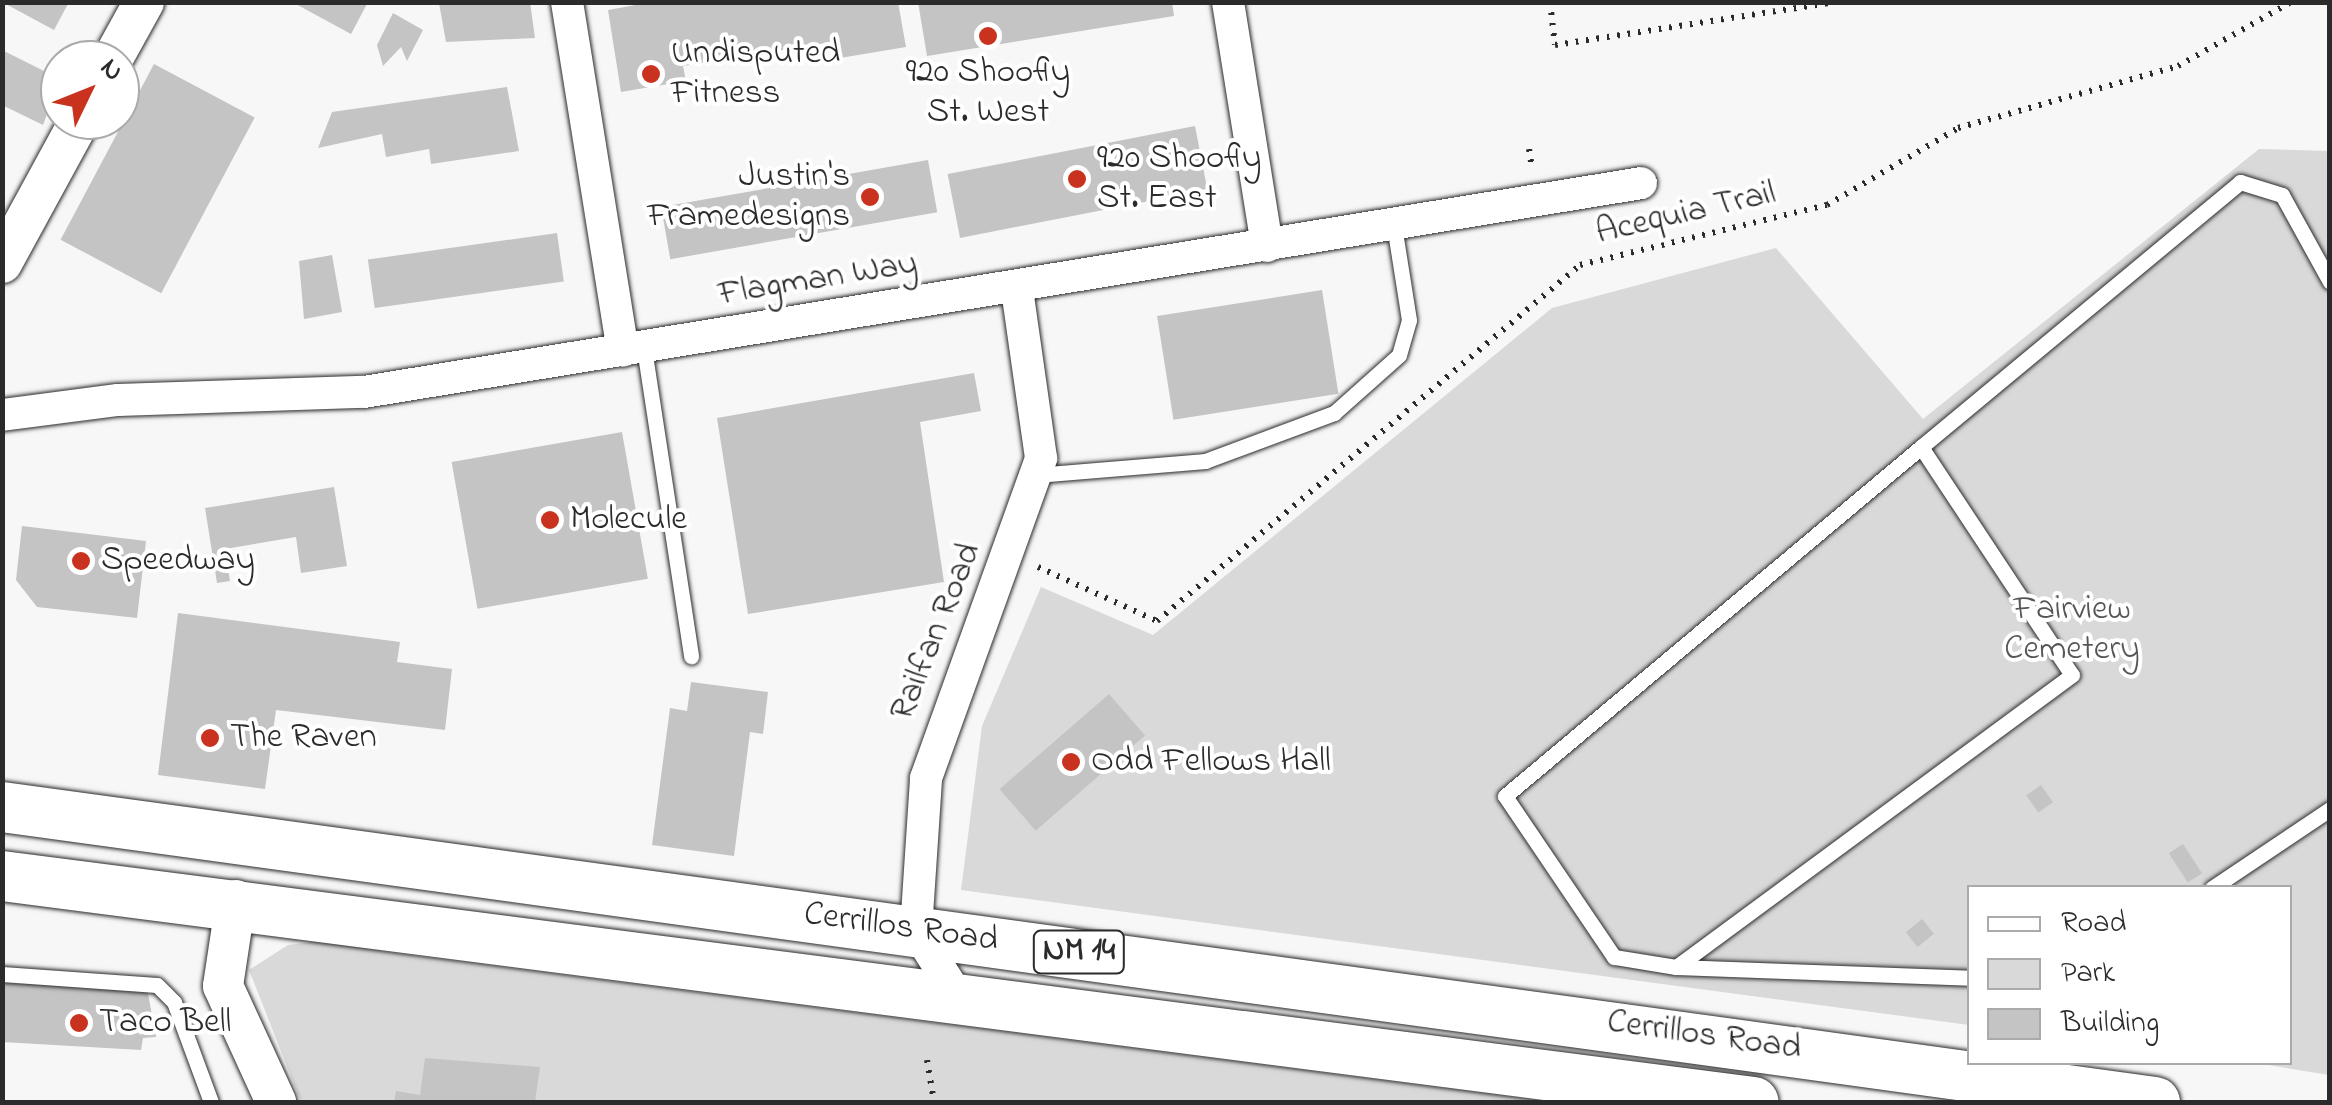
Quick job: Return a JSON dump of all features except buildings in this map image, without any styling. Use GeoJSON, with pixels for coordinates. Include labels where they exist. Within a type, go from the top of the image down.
{"type":"FeatureCollection","features":[{"type":"Feature","properties":{"kind":"main road","name":"Cerrillos Road"},"geometry":{"type":"LineString","coordinates":[[2,807],[2155,1102]]}},
{"type":"Feature","properties":{"kind":"main road","name":"Cerrillos Road"},"geometry":{"type":"LineString","coordinates":[[2,876],[236,900],[1753,1102]]}},
{"type":"Feature","properties":{"kind":"street"},"geometry":{"type":"LineString","coordinates":[[123,40],[144,2]]}},
{"type":"Feature","properties":{"kind":"street"},"geometry":{"type":"LineString","coordinates":[[567,2],[633,350]]}},
{"type":"Feature","properties":{"kind":"street"},"geometry":{"type":"LineString","coordinates":[[1228,2],[1268,246]]}},
{"type":"Feature","properties":{"kind":"street"},"geometry":{"type":"LineString","coordinates":[[2,262],[69,140]]}},
{"type":"Feature","properties":{"kind":"street","name":"Flagman Way"},"geometry":{"type":"LineString","coordinates":[[2,415],[118,400],[232,402],[383,389],[1016,289],[1641,183]]}},
{"type":"Feature","properties":{"kind":"street","name":"Railfan Road"},"geometry":{"type":"LineString","coordinates":[[916,930],[926,778],[953,683],[1014,550],[1036,475],[1016,289]]}},
{"type":"Feature","properties":{"kind":"street"},"geometry":{"type":"LineString","coordinates":[[236,900],[223,986],[276,1102]]}},
{"type":"Feature","properties":{"kind":"street"},"geometry":{"type":"LineString","coordinates":[[916,930],[958,997]]}},
{"type":"Feature","properties":{"kind":"lane"},"geometry":{"type":"LineString","coordinates":[[1967,978],[1676,966],[1614,957],[1505,796],[2240,182],[2282,195],[2330,282]]}},
{"type":"Feature","properties":{"kind":"lane"},"geometry":{"type":"LineString","coordinates":[[1036,475],[1205,462],[1334,413],[1399,355],[1409,320],[1394,224]]}},
{"type":"Feature","properties":{"kind":"lane"},"geometry":{"type":"LineString","coordinates":[[633,350],[692,656]]}},
{"type":"Feature","properties":{"kind":"lane"},"geometry":{"type":"LineString","coordinates":[[1676,966],[2072,676],[1921,447]]}},
{"type":"Feature","properties":{"kind":"lane"},"geometry":{"type":"LineString","coordinates":[[2216,885],[2330,809]]}},
{"type":"Feature","properties":{"kind":"lane"},"geometry":{"type":"LineString","coordinates":[[2,974],[157,985],[174,1002],[211,1102]]}},
{"type":"Feature","properties":{"kind":"path"},"geometry":{"type":"LineString","coordinates":[[1550,2],[1555,44],[1837,2]]}},
{"type":"Feature","properties":{"kind":"path","name":"Acequia Trail"},"geometry":{"type":"LineString","coordinates":[[1014,550],[1157,621],[1580,264],[1828,205],[1958,128],[2178,66],[2290,2]]}},
{"type":"Feature","properties":{"kind":"path"},"geometry":{"type":"LineString","coordinates":[[927,1060],[934,1102]]}},
{"type":"Feature","properties":{"kind":"green space","name":"Fairview Cemetery"},"geometry":{"type":"Polygon","coordinates":[[[2259,149],[2329,151],[2329,1075],[2268,1065],[2292,1065],[2292,885],[1967,885],[1967,1025],[961,890],[982,726],[1041,587],[1153,635],[1552,308],[1776,248],[1923,419],[2259,149]]]}},
{"type":"Feature","properties":{"kind":"green space"},"geometry":{"type":"Polygon","coordinates":[[[320,941],[1551,1102],[301,1102],[249,970],[288,945],[320,941]]]}},
{"type":"Feature","properties":{"kind":"place","name":"920 Shoofly St. West"},"geometry":{"type":"Point","coordinates":[988,36]}},
{"type":"Feature","properties":{"kind":"place","name":"Undisputed Fitness"},"geometry":{"type":"Point","coordinates":[651,74]}},
{"type":"Feature","properties":{"kind":"place","name":"920 Shoofly St. East"},"geometry":{"type":"Point","coordinates":[1077,179]}},
{"type":"Feature","properties":{"kind":"place","name":"Justin's Framedesigns"},"geometry":{"type":"Point","coordinates":[870,197]}},
{"type":"Feature","properties":{"kind":"place","name":"Molecule"},"geometry":{"type":"Point","coordinates":[550,520]}},
{"type":"Feature","properties":{"kind":"place","name":"Speedway"},"geometry":{"type":"Point","coordinates":[81,561]}},
{"type":"Feature","properties":{"kind":"place","name":"The Raven"},"geometry":{"type":"Point","coordinates":[210,738]}},
{"type":"Feature","properties":{"kind":"place","name":"Odd Fellows Hall"},"geometry":{"type":"Point","coordinates":[1071,762]}},
{"type":"Feature","properties":{"kind":"place","name":"Taco Bell"},"geometry":{"type":"Point","coordinates":[79,1023]}}]}
